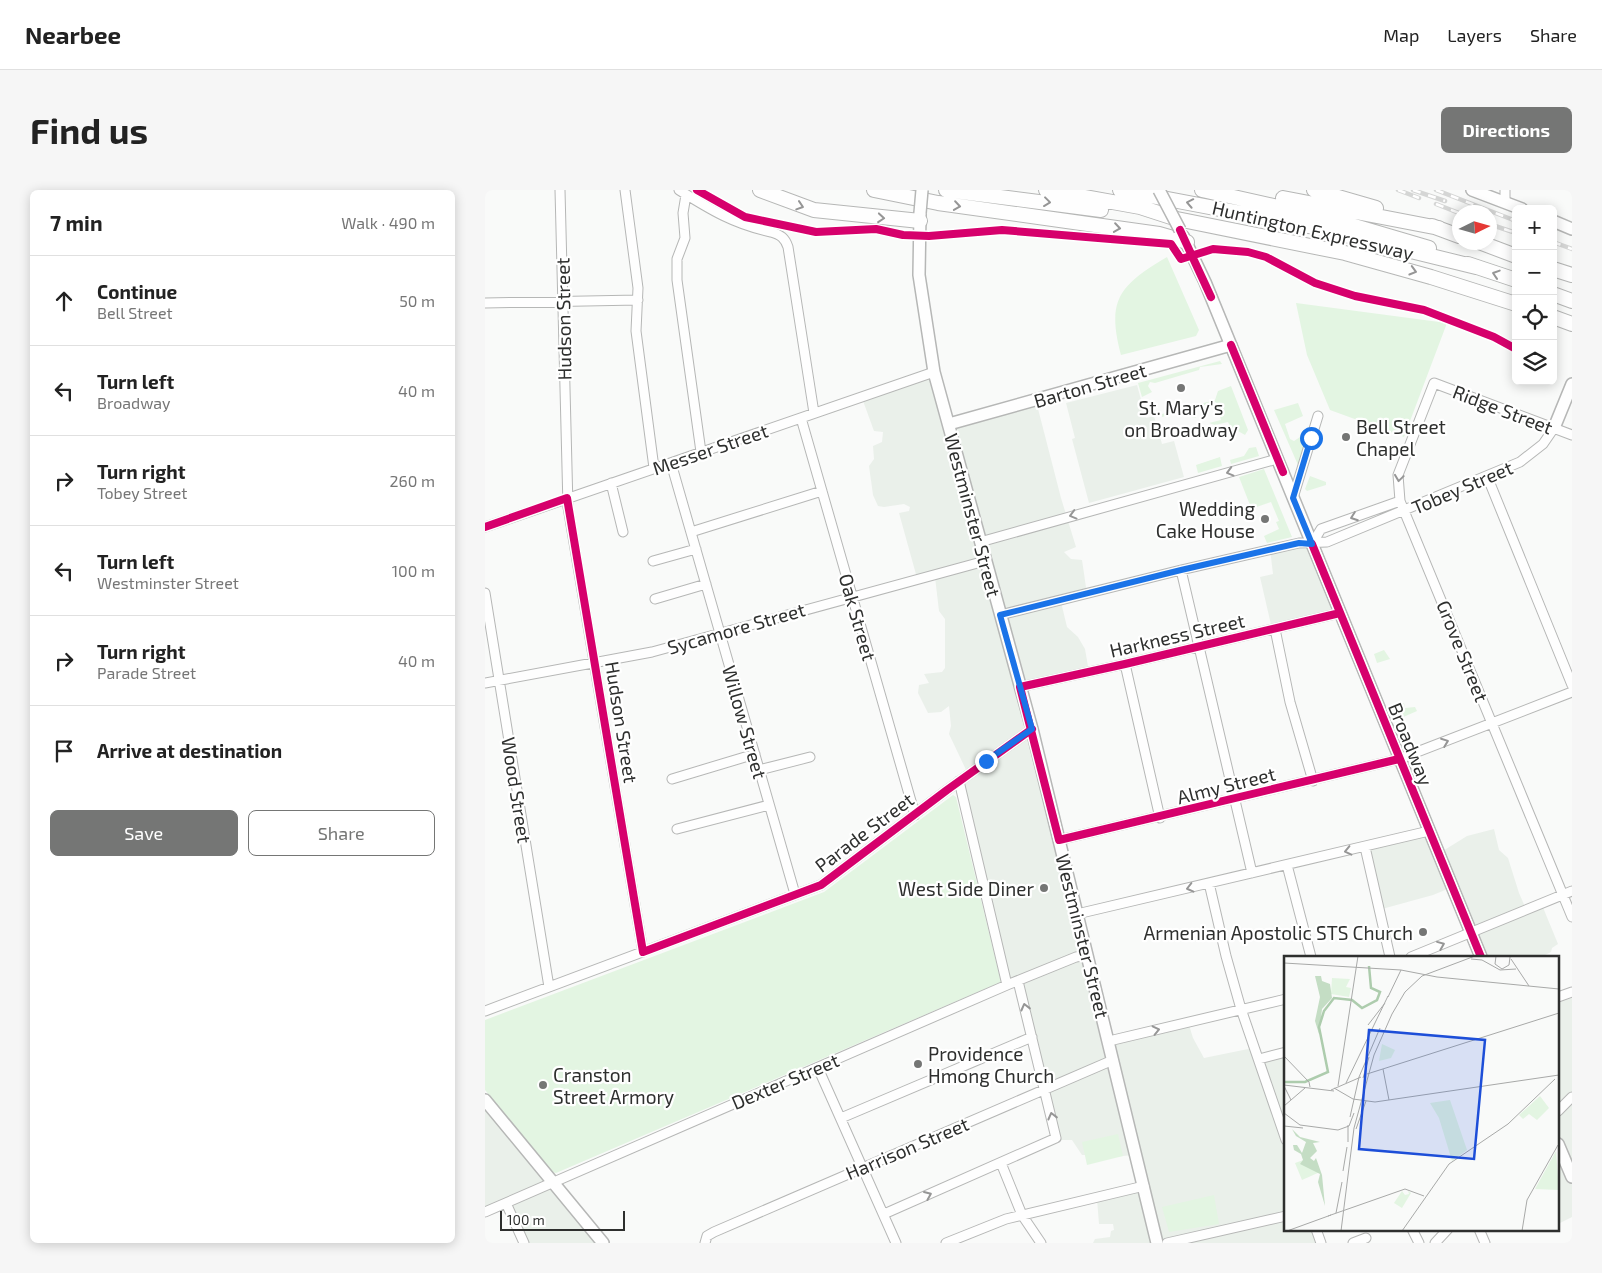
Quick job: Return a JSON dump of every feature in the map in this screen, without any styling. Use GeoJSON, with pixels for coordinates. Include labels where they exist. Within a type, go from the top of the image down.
{"type":"FeatureCollection","features":[{"type":"Feature","properties":{"kind":"highway"},"geometry":{"type":"LineString","coordinates":[[760,190],[814,210],[920,217]]}},
{"type":"Feature","properties":{"kind":"highway"},"geometry":{"type":"LineString","coordinates":[[874,190],[938,203],[1159,234],[1181,230]]}},
{"type":"Feature","properties":{"kind":"highway"},"geometry":{"type":"LineString","coordinates":[[946,190],[1050,202],[1139,216],[1181,230],[1345,253],[1431,276],[1512,303]]}},
{"type":"Feature","properties":{"kind":"highway"},"geometry":{"type":"LineString","coordinates":[[1046,190],[1139,207],[1181,230]]}},
{"type":"Feature","properties":{"kind":"highway","name":"Huntington Expressway"},"geometry":{"type":"LineString","coordinates":[[1120,190],[1309,226],[1476,267]]}},
{"type":"Feature","properties":{"kind":"highway"},"geometry":{"type":"LineString","coordinates":[[1203,190],[1298,210],[1379,232],[1431,248],[1476,267],[1512,279]]}},
{"type":"Feature","properties":{"kind":"highway"},"geometry":{"type":"LineString","coordinates":[[1239,190],[1439,228]]}},
{"type":"Feature","properties":{"kind":"highway"},"geometry":{"type":"LineString","coordinates":[[1314,190],[1452,233]]}},
{"type":"Feature","properties":{"kind":"highway"},"geometry":{"type":"LineString","coordinates":[[1497,249],[1512,254]]}},
{"type":"Feature","properties":{"kind":"highway"},"geometry":{"type":"LineString","coordinates":[[1557,270],[1572,275]]}},
{"type":"Feature","properties":{"kind":"highway"},"geometry":{"type":"LineString","coordinates":[[1556,295],[1572,301]]}},
{"type":"Feature","properties":{"kind":"highway"},"geometry":{"type":"LineString","coordinates":[[1557,318],[1572,324]]}},
{"type":"Feature","properties":{"kind":"main road","name":"Westminster Street"},"geometry":{"type":"LineString","coordinates":[[923,190],[920,217],[919,275],[934,372],[1032,729],[1157,1243]]}},
{"type":"Feature","properties":{"kind":"main road","name":"Broadway"},"geometry":{"type":"LineString","coordinates":[[1159,190],[1181,230],[1231,345],[1481,956]]}},
{"type":"Feature","properties":{"kind":"main road"},"geometry":{"type":"LineString","coordinates":[[1472,190],[1505,196],[1517,205]]}},
{"type":"Feature","properties":{"kind":"main road"},"geometry":{"type":"LineString","coordinates":[[1557,223],[1572,229]]}},
{"type":"Feature","properties":{"kind":"main road","name":"Barton Street"},"geometry":{"type":"LineString","coordinates":[[949,424],[1231,345]]}},
{"type":"Feature","properties":{"kind":"main road","name":"Tobey Street"},"geometry":{"type":"LineString","coordinates":[[1554,428],[1572,384]]}},
{"type":"Feature","properties":{"kind":"main road"},"geometry":{"type":"LineString","coordinates":[[487,1107],[553,1182],[603,1243]]}},
{"type":"Feature","properties":{"kind":"main road"},"geometry":{"type":"LineString","coordinates":[[1559,1146],[1572,1177]]}},
{"type":"Feature","properties":{"kind":"street","name":"Hudson Street"},"geometry":{"type":"LineString","coordinates":[[560,190],[567,498],[596,662],[643,952]]}},
{"type":"Feature","properties":{"kind":"street"},"geometry":{"type":"LineString","coordinates":[[625,190],[638,300],[636,326],[654,468]]}},
{"type":"Feature","properties":{"kind":"street"},"geometry":{"type":"LineString","coordinates":[[683,192],[735,223],[777,234],[784,238],[788,247],[814,413]]}},
{"type":"Feature","properties":{"kind":"street"},"geometry":{"type":"LineString","coordinates":[[683,192],[685,238],[677,259],[677,276],[701,452]]}},
{"type":"Feature","properties":{"kind":"street"},"geometry":{"type":"LineString","coordinates":[[485,304],[638,300]]}},
{"type":"Feature","properties":{"kind":"street","name":"Messer Street"},"geometry":{"type":"LineString","coordinates":[[485,527],[934,372]]}},
{"type":"Feature","properties":{"kind":"street","name":"Ridge Street"},"geometry":{"type":"LineString","coordinates":[[1434,383],[1572,435]]}},
{"type":"Feature","properties":{"kind":"street","name":"Grove Street"},"geometry":{"type":"LineString","coordinates":[[1434,383],[1398,474],[1399,501],[1572,917]]}},
{"type":"Feature","properties":{"kind":"street"},"geometry":{"type":"LineString","coordinates":[[1293,498],[1318,416]]}},
{"type":"Feature","properties":{"kind":"street","name":"Oak Street"},"geometry":{"type":"LineString","coordinates":[[801,418],[915,815]]}},
{"type":"Feature","properties":{"kind":"street","name":"Tobey Street"},"geometry":{"type":"LineString","coordinates":[[1000,615],[1299,543],[1327,542],[1405,512],[1520,462],[1543,444],[1554,428]]}},
{"type":"Feature","properties":{"kind":"street"},"geometry":{"type":"LineString","coordinates":[[980,542],[1277,459]]}},
{"type":"Feature","properties":{"kind":"street","name":"Willow Street"},"geometry":{"type":"LineString","coordinates":[[671,462],[795,894]]}},
{"type":"Feature","properties":{"kind":"street"},"geometry":{"type":"LineString","coordinates":[[1487,476],[1572,685]]}},
{"type":"Feature","properties":{"kind":"street"},"geometry":{"type":"LineString","coordinates":[[611,483],[623,532]]}},
{"type":"Feature","properties":{"kind":"street"},"geometry":{"type":"LineString","coordinates":[[691,532],[822,492]]}},
{"type":"Feature","properties":{"kind":"street","name":"Tobey Street"},"geometry":{"type":"LineString","coordinates":[[1312,544],[1321,529],[1399,501]]}},
{"type":"Feature","properties":{"kind":"street"},"geometry":{"type":"LineString","coordinates":[[653,561],[696,549]]}},
{"type":"Feature","properties":{"kind":"street","name":"Sycamore Street"},"geometry":{"type":"LineString","coordinates":[[485,683],[652,652],[985,561]]}},
{"type":"Feature","properties":{"kind":"street"},"geometry":{"type":"LineString","coordinates":[[1181,570],[1252,872]]}},
{"type":"Feature","properties":{"kind":"street"},"geometry":{"type":"LineString","coordinates":[[655,599],[706,584]]}},
{"type":"Feature","properties":{"kind":"street","name":"Wood Street"},"geometry":{"type":"LineString","coordinates":[[485,593],[549,987]]}},
{"type":"Feature","properties":{"kind":"street","name":"Harkness Street"},"geometry":{"type":"LineString","coordinates":[[1020,687],[1275,629],[1340,612]]}},
{"type":"Feature","properties":{"kind":"street"},"geometry":{"type":"LineString","coordinates":[[1275,629],[1290,702],[1313,781]]}},
{"type":"Feature","properties":{"kind":"street"},"geometry":{"type":"LineString","coordinates":[[1125,664],[1159,818]]}},
{"type":"Feature","properties":{"kind":"street","name":"Almy Street"},"geometry":{"type":"LineString","coordinates":[[1059,840],[1159,818],[1399,759],[1572,692]]}},
{"type":"Feature","properties":{"kind":"street","name":"Parade Street"},"geometry":{"type":"LineString","coordinates":[[485,1011],[821,885],[959,781],[1032,729]]}},
{"type":"Feature","properties":{"kind":"street"},"geometry":{"type":"LineString","coordinates":[[672,778],[755,754]]}},
{"type":"Feature","properties":{"kind":"street"},"geometry":{"type":"LineString","coordinates":[[759,770],[810,757]]}},
{"type":"Feature","properties":{"kind":"street"},"geometry":{"type":"LineString","coordinates":[[959,781],[1007,985]]}},
{"type":"Feature","properties":{"kind":"street"},"geometry":{"type":"LineString","coordinates":[[677,829],[769,805]]}},
{"type":"Feature","properties":{"kind":"street"},"geometry":{"type":"LineString","coordinates":[[1077,914],[1429,831]]}},
{"type":"Feature","properties":{"kind":"street"},"geometry":{"type":"LineString","coordinates":[[1365,847],[1391,956]]}},
{"type":"Feature","properties":{"kind":"street"},"geometry":{"type":"LineString","coordinates":[[1287,865],[1311,956]]}},
{"type":"Feature","properties":{"kind":"street"},"geometry":{"type":"LineString","coordinates":[[1209,884],[1241,1009],[1284,1134]]}},
{"type":"Feature","properties":{"kind":"street"},"geometry":{"type":"LineString","coordinates":[[1414,956],[1572,891]]}},
{"type":"Feature","properties":{"kind":"street","name":"Dexter Street"},"geometry":{"type":"LineString","coordinates":[[485,1212],[1007,985],[1076,957],[1087,955]]}},
{"type":"Feature","properties":{"kind":"street"},"geometry":{"type":"LineString","coordinates":[[884,1214],[1056,1138],[1018,981]]}},
{"type":"Feature","properties":{"kind":"street"},"geometry":{"type":"LineString","coordinates":[[1559,997],[1572,992]]}},
{"type":"Feature","properties":{"kind":"street"},"geometry":{"type":"LineString","coordinates":[[1109,1041],[1284,999]]}},
{"type":"Feature","properties":{"kind":"street"},"geometry":{"type":"LineString","coordinates":[[841,1118],[1032,1036]]}},
{"type":"Feature","properties":{"kind":"street"},"geometry":{"type":"LineString","coordinates":[[1259,1059],[1284,1053]]}},
{"type":"Feature","properties":{"kind":"street","name":"Harrison Street"},"geometry":{"type":"LineString","coordinates":[[705,1242],[713,1232],[1113,1060]]}},
{"type":"Feature","properties":{"kind":"street"},"geometry":{"type":"LineString","coordinates":[[819,1068],[897,1243]]}},
{"type":"Feature","properties":{"kind":"street"},"geometry":{"type":"LineString","coordinates":[[1559,1110],[1572,1097]]}},
{"type":"Feature","properties":{"kind":"street"},"geometry":{"type":"LineString","coordinates":[[1001,1163],[1022,1215],[1041,1243]]}},
{"type":"Feature","properties":{"kind":"street"},"geometry":{"type":"LineString","coordinates":[[946,1243],[997,1222],[1144,1186]]}},
{"type":"Feature","properties":{"kind":"street"},"geometry":{"type":"LineString","coordinates":[[506,1203],[524,1243]]}},
{"type":"Feature","properties":{"kind":"street"},"geometry":{"type":"LineString","coordinates":[[1167,1243],[1284,1216]]}},
{"type":"Feature","properties":{"kind":"street"},"geometry":{"type":"LineString","coordinates":[[1316,1230],[1321,1243]]}},
{"type":"Feature","properties":{"kind":"street"},"geometry":{"type":"LineString","coordinates":[[1412,1230],[1419,1243]]}},
{"type":"Feature","properties":{"kind":"street"},"geometry":{"type":"LineString","coordinates":[[1435,1243],[1447,1230]]}},
{"type":"Feature","properties":{"kind":"street"},"geometry":{"type":"LineString","coordinates":[[1479,1230],[1485,1243]]}},
{"type":"Feature","properties":{"kind":"street"},"geometry":{"type":"LineString","coordinates":[[1353,1243],[1366,1238]]}},
{"type":"Feature","properties":{"kind":"shaded area"},"geometry":{"type":"Polygon","coordinates":[[[932,374],[946,424],[1036,401],[1061,498],[1076,547],[1064,552],[1071,559],[1082,560],[1087,594],[1061,602],[1067,627],[1078,637],[1085,649],[1089,672],[1021,687],[1110,1041],[1189,1025],[1193,1038],[1204,1058],[1253,1048],[1257,1060],[1284,1053],[1284,1230],[1314,1230],[1318,1243],[1093,1243],[1095,1239],[1110,1237],[1111,1231],[1114,1230],[1113,1224],[1099,1224],[1097,1199],[1139,1189],[1132,1155],[1098,1159],[1090,1155],[1082,1155],[1072,1140],[1054,1140],[1017,985],[1007,986],[957,785],[968,774],[949,734],[951,726],[949,706],[941,712],[928,713],[918,693],[919,685],[929,683],[924,674],[942,672],[945,668],[945,619],[939,611],[935,577],[917,578],[899,513],[909,511],[910,507],[904,504],[878,506],[873,495],[869,466],[874,459],[873,446],[882,442],[883,432],[874,431],[862,398],[932,374]]]}},
{"type":"Feature","properties":{"kind":"shaded area"},"geometry":{"type":"Polygon","coordinates":[[[1137,385],[1146,418],[1154,416],[1162,444],[1174,441],[1184,477],[1089,503],[1072,439],[1075,438],[1066,403],[1137,385]]]}},
{"type":"Feature","properties":{"kind":"shaded area"},"geometry":{"type":"Polygon","coordinates":[[[1307,540],[1337,614],[1272,629],[1260,577],[1273,574],[1270,549],[1307,540]]]}},
{"type":"Feature","properties":{"kind":"shaded area"},"geometry":{"type":"Polygon","coordinates":[[[1494,829],[1499,850],[1508,858],[1526,909],[1542,905],[1558,944],[1552,948],[1551,952],[1543,956],[1479,956],[1450,888],[1433,895],[1382,909],[1368,846],[1425,832],[1438,854],[1467,836],[1494,829]]]}},
{"type":"Feature","properties":{"kind":"shaded area"},"geometry":{"type":"Polygon","coordinates":[[[1572,992],[1572,1217],[1559,1224],[1559,998],[1572,992]]]}},
{"type":"Feature","properties":{"kind":"shaded area"},"geometry":{"type":"Polygon","coordinates":[[[485,1104],[599,1243],[520,1243],[504,1206],[485,1213],[485,1104]]]}},
{"type":"Feature","properties":{"kind":"green space"},"geometry":{"type":"Polygon","coordinates":[[[1167,257],[1199,330],[1196,336],[1121,355],[1115,320],[1121,296],[1138,276],[1167,257]]]}},
{"type":"Feature","properties":{"kind":"green space"},"geometry":{"type":"Polygon","coordinates":[[[1296,303],[1447,323],[1404,437],[1330,410],[1307,355],[1296,303]]]}},
{"type":"Feature","properties":{"kind":"green space"},"geometry":{"type":"Polygon","coordinates":[[[1220,361],[1222,364],[1200,367],[1199,370],[1155,383],[1150,382],[1148,386],[1152,392],[1142,397],[1138,383],[1220,361]]]}},
{"type":"Feature","properties":{"kind":"green space"},"geometry":{"type":"Polygon","coordinates":[[[1231,386],[1248,430],[1245,435],[1238,431],[1233,432],[1228,422],[1215,425],[1209,423],[1221,420],[1216,402],[1193,408],[1196,418],[1192,417],[1190,410],[1191,417],[1183,417],[1181,412],[1162,417],[1162,414],[1215,400],[1218,391],[1231,386]]]}},
{"type":"Feature","properties":{"kind":"green space"},"geometry":{"type":"Polygon","coordinates":[[[1298,403],[1303,416],[1285,424],[1290,439],[1294,441],[1303,435],[1308,435],[1298,465],[1274,410],[1298,403]]]}},
{"type":"Feature","properties":{"kind":"green space"},"geometry":{"type":"Polygon","coordinates":[[[1256,447],[1259,456],[1231,464],[1230,460],[1244,456],[1249,448],[1256,447]]]}},
{"type":"Feature","properties":{"kind":"green space"},"geometry":{"type":"Polygon","coordinates":[[[1220,457],[1222,466],[1198,473],[1196,465],[1220,457]]]}},
{"type":"Feature","properties":{"kind":"green space"},"geometry":{"type":"Polygon","coordinates":[[[1264,469],[1292,537],[1267,543],[1264,536],[1279,529],[1276,522],[1279,521],[1271,502],[1242,512],[1241,508],[1250,505],[1239,477],[1264,469]]]}},
{"type":"Feature","properties":{"kind":"green space"},"geometry":{"type":"Polygon","coordinates":[[[1310,476],[1326,482],[1326,485],[1307,491],[1305,489],[1310,476]]]}},
{"type":"Feature","properties":{"kind":"green space"},"geometry":{"type":"Polygon","coordinates":[[[1384,650],[1390,659],[1377,663],[1374,654],[1384,650]]]}},
{"type":"Feature","properties":{"kind":"green space"},"geometry":{"type":"Polygon","coordinates":[[[1404,703],[1405,708],[1415,707],[1417,711],[1401,718],[1395,705],[1404,703]]]}},
{"type":"Feature","properties":{"kind":"green space"},"geometry":{"type":"Polygon","coordinates":[[[953,795],[956,797],[1001,982],[556,1173],[552,1172],[485,1090],[485,1020],[824,892],[953,795]]]}},
{"type":"Feature","properties":{"kind":"green space"},"geometry":{"type":"Polygon","coordinates":[[[1118,1134],[1123,1156],[1087,1165],[1082,1142],[1118,1134]]]}},
{"type":"Feature","properties":{"kind":"green space"},"geometry":{"type":"Polygon","coordinates":[[[1214,1195],[1219,1224],[1169,1232],[1162,1207],[1214,1195]]]}},
{"type":"Feature","properties":{"kind":"railway"},"geometry":{"type":"LineString","coordinates":[[1398,190],[1419,198]]}},
{"type":"Feature","properties":{"kind":"railway"},"geometry":{"type":"LineString","coordinates":[[1413,190],[1445,201]]}},
{"type":"Feature","properties":{"kind":"railway"},"geometry":{"type":"LineString","coordinates":[[1436,190],[1512,219]]}},
{"type":"Feature","properties":{"kind":"railway"},"geometry":{"type":"LineString","coordinates":[[1436,204],[1452,210]]}},
{"type":"Feature","properties":{"kind":"railway"},"geometry":{"type":"LineString","coordinates":[[1497,227],[1512,232]]}},
{"type":"Feature","properties":{"kind":"railway"},"geometry":{"type":"LineString","coordinates":[[1557,243],[1572,249]]}},
{"type":"Feature","properties":{"kind":"cycle path"},"geometry":{"type":"LineString","coordinates":[[697,190],[745,217],[816,232],[876,229],[903,235],[929,236],[1002,230],[1171,244],[1181,259],[1213,249],[1248,252],[1266,257],[1315,283],[1355,296],[1424,310],[1494,337],[1512,347]]}},
{"type":"Feature","properties":{"kind":"cycle path"},"geometry":{"type":"LineString","coordinates":[[1180,230],[1211,297]]}},
{"type":"Feature","properties":{"kind":"cycle path"},"geometry":{"type":"LineString","coordinates":[[1231,345],[1283,472]]}},
{"type":"Feature","properties":{"kind":"cycle path"},"geometry":{"type":"LineString","coordinates":[[485,527],[567,498],[643,952],[821,885],[1032,729]]}},
{"type":"Feature","properties":{"kind":"cycle path"},"geometry":{"type":"LineString","coordinates":[[1312,544],[1481,956]]}},
{"type":"Feature","properties":{"kind":"cycle path"},"geometry":{"type":"LineString","coordinates":[[1340,613],[1020,687],[1059,840],[1399,759]]}},
{"type":"Feature","properties":{"kind":"place","name":"St. Mary's on Broadway"},"geometry":{"type":"Point","coordinates":[1181,388]}},
{"type":"Feature","properties":{"kind":"place","name":"Bell Street Chapel"},"geometry":{"type":"Point","coordinates":[1346,437]}},
{"type":"Feature","properties":{"kind":"place","name":"Wedding Cake House"},"geometry":{"type":"Point","coordinates":[1265,519]}},
{"type":"Feature","properties":{"kind":"place","name":"West Side Diner"},"geometry":{"type":"Point","coordinates":[1044,888]}},
{"type":"Feature","properties":{"kind":"place","name":"Armenian Apostolic STS Church"},"geometry":{"type":"Point","coordinates":[1423,932]}},
{"type":"Feature","properties":{"kind":"place","name":"Providence Hmong Church"},"geometry":{"type":"Point","coordinates":[918,1064]}},
{"type":"Feature","properties":{"kind":"place","name":"Cranston Street Armory"},"geometry":{"type":"Point","coordinates":[543,1085]}},
{"type":"Feature","properties":{"kind":"route"},"geometry":{"type":"LineString","coordinates":[[986,761],[1032,729],[1000,615],[1299,543],[1312,544],[1293,498],[1311,438]]}}]}
